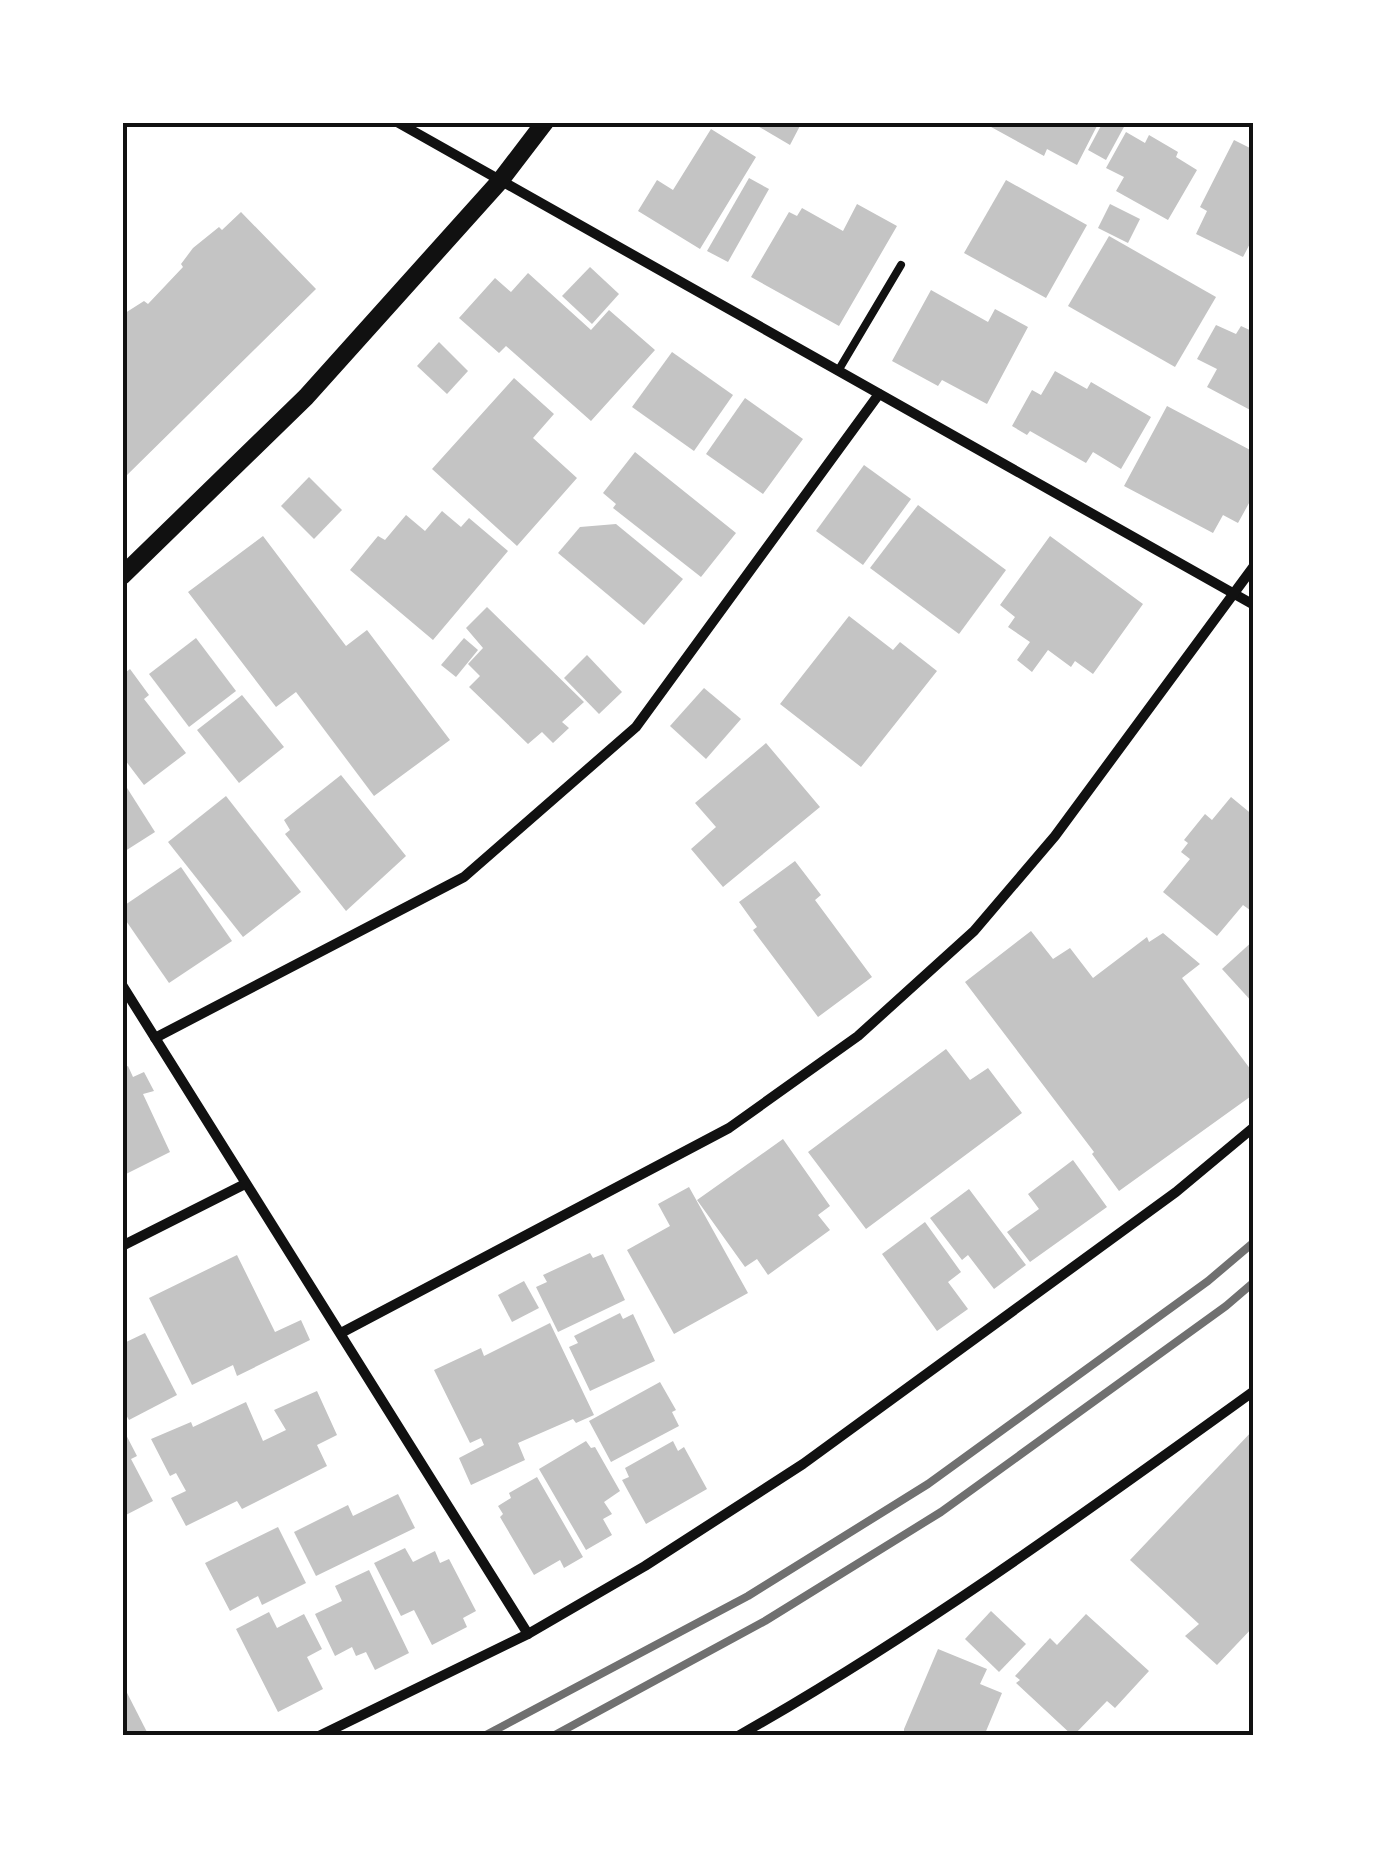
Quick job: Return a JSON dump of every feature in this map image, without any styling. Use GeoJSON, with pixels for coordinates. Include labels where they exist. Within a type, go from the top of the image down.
{"type":"FeatureCollection","features":[{"type":"Feature","properties":{"kind":"street"},"geometry":{"type":"LineString","coordinates":[[397,122],[1254,605]]}},
{"type":"Feature","properties":{"kind":"street"},"geometry":{"type":"LineString","coordinates":[[122,576],[306,397],[500,181],[545,122]]}},
{"type":"Feature","properties":{"kind":"street"},"geometry":{"type":"LineString","coordinates":[[155,1038],[464,877],[636,727],[879,394]]}},
{"type":"Feature","properties":{"kind":"street"},"geometry":{"type":"LineString","coordinates":[[341,1333],[729,1128],[858,1036],[974,930],[1044,849],[1254,566]]}},
{"type":"Feature","properties":{"kind":"street"},"geometry":{"type":"LineString","coordinates":[[122,985],[528,1634]]}},
{"type":"Feature","properties":{"kind":"street"},"geometry":{"type":"LineString","coordinates":[[319,1736],[528,1634],[645,1566],[803,1464],[1176,1192],[1254,1127]]}},
{"type":"Feature","properties":{"kind":"street"},"geometry":{"type":"LineString","coordinates":[[122,1246],[245,1184]]}},
{"type":"Feature","properties":{"kind":"street"},"geometry":{"type":"LineString","coordinates":[[738,1736],[1042,1544],[1254,1391]]}},
{"type":"Feature","properties":{"kind":"lane"},"geometry":{"type":"LineString","coordinates":[[838,372],[900,265]]}},
{"type":"Feature","properties":{"kind":"building"},"geometry":{"type":"Polygon","coordinates":[[[751,122],[802,122],[790,145],[751,122]]]}},
{"type":"Feature","properties":{"kind":"building"},"geometry":{"type":"Polygon","coordinates":[[[982,122],[1099,122],[1077,165],[1047,149],[1044,156],[982,122]]]}},
{"type":"Feature","properties":{"kind":"building"},"geometry":{"type":"Polygon","coordinates":[[[1103,122],[1125,125],[1106,160],[1088,150],[1103,122]]]}},
{"type":"Feature","properties":{"kind":"building"},"geometry":{"type":"Polygon","coordinates":[[[711,129],[756,157],[700,249],[638,211],[657,180],[673,190],[711,129]]]}},
{"type":"Feature","properties":{"kind":"building"},"geometry":{"type":"Polygon","coordinates":[[[1126,132],[1145,143],[1149,135],[1178,152],[1176,157],[1197,170],[1168,220],[1116,191],[1124,177],[1106,168],[1126,132]]]}},
{"type":"Feature","properties":{"kind":"building"},"geometry":{"type":"Polygon","coordinates":[[[1234,140],[1254,150],[1254,236],[1243,257],[1196,234],[1207,211],[1200,207],[1234,140]]]}},
{"type":"Feature","properties":{"kind":"building"},"geometry":{"type":"Polygon","coordinates":[[[749,178],[769,189],[728,262],[707,251],[749,178]]]}},
{"type":"Feature","properties":{"kind":"building"},"geometry":{"type":"Polygon","coordinates":[[[1006,180],[1087,225],[1046,298],[964,253],[1006,180]]]}},
{"type":"Feature","properties":{"kind":"building"},"geometry":{"type":"Polygon","coordinates":[[[857,204],[897,226],[839,326],[751,277],[789,212],[797,216],[802,208],[843,231],[857,204]]]}},
{"type":"Feature","properties":{"kind":"building"},"geometry":{"type":"Polygon","coordinates":[[[1110,204],[1140,219],[1128,243],[1098,228],[1110,204]]]}},
{"type":"Feature","properties":{"kind":"building"},"geometry":{"type":"Polygon","coordinates":[[[241,212],[316,289],[122,480],[122,315],[144,301],[148,304],[183,267],[181,264],[193,248],[241,212]]]}},
{"type":"Feature","properties":{"kind":"building"},"geometry":{"type":"Polygon","coordinates":[[[1109,236],[1216,297],[1175,367],[1068,306],[1109,236]]]}},
{"type":"Feature","properties":{"kind":"building"},"geometry":{"type":"Polygon","coordinates":[[[590,267],[619,294],[592,324],[562,296],[590,267]]]}},
{"type":"Feature","properties":{"kind":"building"},"geometry":{"type":"Polygon","coordinates":[[[528,273],[591,330],[609,310],[655,350],[591,421],[506,346],[499,353],[459,318],[495,278],[511,292],[528,273]]]}},
{"type":"Feature","properties":{"kind":"building"},"geometry":{"type":"Polygon","coordinates":[[[931,290],[988,322],[995,309],[1028,327],[987,404],[942,380],[938,386],[892,361],[931,290]]]}},
{"type":"Feature","properties":{"kind":"building"},"geometry":{"type":"Polygon","coordinates":[[[1216,325],[1236,334],[1241,326],[1254,332],[1254,412],[1207,387],[1217,369],[1197,359],[1216,325]]]}},
{"type":"Feature","properties":{"kind":"building"},"geometry":{"type":"Polygon","coordinates":[[[439,342],[468,371],[447,394],[417,366],[439,342]]]}},
{"type":"Feature","properties":{"kind":"building"},"geometry":{"type":"Polygon","coordinates":[[[672,352],[733,395],[694,451],[632,407],[672,352]]]}},
{"type":"Feature","properties":{"kind":"building"},"geometry":{"type":"Polygon","coordinates":[[[1055,371],[1087,389],[1091,382],[1151,417],[1121,469],[1093,452],[1086,463],[1030,431],[1027,435],[1012,426],[1032,390],[1041,395],[1055,371]]]}},
{"type":"Feature","properties":{"kind":"building"},"geometry":{"type":"Polygon","coordinates":[[[514,378],[554,414],[533,438],[577,478],[517,546],[432,469],[514,378]]]}},
{"type":"Feature","properties":{"kind":"building"},"geometry":{"type":"Polygon","coordinates":[[[745,398],[803,439],[763,494],[706,454],[745,398]]]}},
{"type":"Feature","properties":{"kind":"building"},"geometry":{"type":"Polygon","coordinates":[[[1167,406],[1254,452],[1254,494],[1238,523],[1223,515],[1213,533],[1124,486],[1167,406]]]}},
{"type":"Feature","properties":{"kind":"building"},"geometry":{"type":"Polygon","coordinates":[[[635,452],[736,533],[701,577],[613,508],[616,504],[603,493],[635,452]]]}},
{"type":"Feature","properties":{"kind":"building"},"geometry":{"type":"Polygon","coordinates":[[[864,465],[911,499],[863,565],[816,531],[864,465]]]}},
{"type":"Feature","properties":{"kind":"building"},"geometry":{"type":"Polygon","coordinates":[[[309,477],[342,510],[314,539],[281,506],[309,477]]]}},
{"type":"Feature","properties":{"kind":"building"},"geometry":{"type":"Polygon","coordinates":[[[918,505],[1006,570],[959,634],[870,568],[918,505]]]}},
{"type":"Feature","properties":{"kind":"building"},"geometry":{"type":"Polygon","coordinates":[[[442,511],[461,527],[469,518],[508,551],[433,640],[350,570],[378,536],[385,540],[406,515],[425,531],[442,511]]]}},
{"type":"Feature","properties":{"kind":"building"},"geometry":{"type":"Polygon","coordinates":[[[616,524],[683,579],[644,625],[558,553],[580,527],[616,524]]]}},
{"type":"Feature","properties":{"kind":"building"},"geometry":{"type":"Polygon","coordinates":[[[263,536],[346,646],[367,630],[450,740],[374,796],[296,692],[276,707],[188,592],[263,536]]]}},
{"type":"Feature","properties":{"kind":"building"},"geometry":{"type":"Polygon","coordinates":[[[1050,536],[1143,604],[1093,674],[1075,661],[1071,667],[1048,650],[1032,672],[1017,660],[1030,642],[1008,627],[1015,617],[1000,605],[1050,536]]]}},
{"type":"Feature","properties":{"kind":"building"},"geometry":{"type":"Polygon","coordinates":[[[487,607],[584,702],[562,722],[569,728],[553,743],[542,732],[528,744],[469,687],[480,676],[468,664],[483,648],[466,628],[487,607]]]}},
{"type":"Feature","properties":{"kind":"building"},"geometry":{"type":"Polygon","coordinates":[[[849,616],[893,650],[900,642],[937,671],[861,767],[780,704],[849,616]]]}},
{"type":"Feature","properties":{"kind":"building"},"geometry":{"type":"Polygon","coordinates":[[[196,638],[236,691],[189,727],[149,674],[196,638]]]}},
{"type":"Feature","properties":{"kind":"building"},"geometry":{"type":"Polygon","coordinates":[[[464,638],[478,650],[456,677],[441,665],[464,638]]]}},
{"type":"Feature","properties":{"kind":"building"},"geometry":{"type":"Polygon","coordinates":[[[587,655],[622,692],[599,714],[564,678],[587,655]]]}},
{"type":"Feature","properties":{"kind":"building"},"geometry":{"type":"Polygon","coordinates":[[[130,669],[149,695],[144,699],[186,753],[144,785],[122,756],[122,675],[130,669]]]}},
{"type":"Feature","properties":{"kind":"building"},"geometry":{"type":"Polygon","coordinates":[[[704,688],[741,719],[706,759],[670,726],[704,688]]]}},
{"type":"Feature","properties":{"kind":"building"},"geometry":{"type":"Polygon","coordinates":[[[242,695],[284,747],[239,783],[197,730],[242,695]]]}},
{"type":"Feature","properties":{"kind":"building"},"geometry":{"type":"Polygon","coordinates":[[[766,743],[820,807],[723,887],[691,849],[716,827],[695,803],[766,743]]]}},
{"type":"Feature","properties":{"kind":"building"},"geometry":{"type":"Polygon","coordinates":[[[341,775],[406,856],[346,911],[285,834],[290,830],[284,820],[341,775]]]}},
{"type":"Feature","properties":{"kind":"building"},"geometry":{"type":"Polygon","coordinates":[[[122,780],[155,832],[122,853],[122,780]]]}},
{"type":"Feature","properties":{"kind":"building"},"geometry":{"type":"Polygon","coordinates":[[[226,796],[301,892],[243,937],[168,842],[226,796]]]}},
{"type":"Feature","properties":{"kind":"building"},"geometry":{"type":"Polygon","coordinates":[[[1231,797],[1254,816],[1254,913],[1243,905],[1217,936],[1163,892],[1190,859],[1181,852],[1188,843],[1184,840],[1205,814],[1212,820],[1231,797]]]}},
{"type":"Feature","properties":{"kind":"building"},"geometry":{"type":"Polygon","coordinates":[[[795,861],[821,895],[815,900],[872,977],[818,1017],[753,930],[757,927],[739,902],[795,861]]]}},
{"type":"Feature","properties":{"kind":"building"},"geometry":{"type":"Polygon","coordinates":[[[181,867],[232,941],[169,983],[122,915],[122,907],[181,867]]]}},
{"type":"Feature","properties":{"kind":"building"},"geometry":{"type":"Polygon","coordinates":[[[1031,931],[1053,959],[1070,948],[1093,978],[1147,937],[1149,942],[1163,933],[1200,964],[1182,978],[1254,1074],[1254,1094],[1119,1191],[1094,1152],[965,982],[1031,931]]]}},
{"type":"Feature","properties":{"kind":"building"},"geometry":{"type":"Polygon","coordinates":[[[1254,940],[1254,1004],[1222,969],[1254,940]]]}},
{"type":"Feature","properties":{"kind":"building"},"geometry":{"type":"Polygon","coordinates":[[[946,1049],[970,1080],[988,1068],[1022,1113],[866,1229],[808,1152],[946,1049]]]}},
{"type":"Feature","properties":{"kind":"building"},"geometry":{"type":"Polygon","coordinates":[[[128,1066],[133,1077],[144,1072],[154,1091],[143,1094],[170,1152],[122,1176],[122,1069],[128,1066]]]}},
{"type":"Feature","properties":{"kind":"building"},"geometry":{"type":"Polygon","coordinates":[[[783,1139],[830,1206],[818,1215],[830,1230],[768,1275],[757,1259],[745,1267],[697,1200],[783,1139]]]}},
{"type":"Feature","properties":{"kind":"building"},"geometry":{"type":"Polygon","coordinates":[[[1073,1160],[1107,1207],[1030,1262],[1007,1232],[1039,1209],[1028,1194],[1073,1160]]]}},
{"type":"Feature","properties":{"kind":"building"},"geometry":{"type":"Polygon","coordinates":[[[689,1187],[748,1293],[674,1334],[627,1250],[670,1226],[658,1204],[689,1187]]]}},
{"type":"Feature","properties":{"kind":"building"},"geometry":{"type":"Polygon","coordinates":[[[969,1189],[1026,1265],[994,1289],[968,1255],[962,1260],[930,1218],[969,1189]]]}},
{"type":"Feature","properties":{"kind":"building"},"geometry":{"type":"Polygon","coordinates":[[[925,1222],[961,1272],[948,1282],[968,1309],[937,1331],[882,1254],[925,1222]]]}},
{"type":"Feature","properties":{"kind":"building"},"geometry":{"type":"Polygon","coordinates":[[[590,1253],[593,1258],[603,1254],[625,1300],[558,1332],[536,1287],[547,1282],[543,1275],[590,1253]]]}},
{"type":"Feature","properties":{"kind":"building"},"geometry":{"type":"Polygon","coordinates":[[[237,1255],[275,1332],[301,1320],[310,1340],[237,1376],[233,1365],[192,1385],[149,1298],[237,1255]]]}},
{"type":"Feature","properties":{"kind":"building"},"geometry":{"type":"Polygon","coordinates":[[[524,1281],[539,1308],[512,1322],[498,1295],[524,1281]]]}},
{"type":"Feature","properties":{"kind":"building"},"geometry":{"type":"Polygon","coordinates":[[[620,1313],[623,1319],[633,1314],[655,1361],[590,1391],[569,1347],[578,1343],[574,1336],[620,1313]]]}},
{"type":"Feature","properties":{"kind":"building"},"geometry":{"type":"Polygon","coordinates":[[[550,1323],[594,1415],[576,1423],[573,1419],[518,1443],[525,1460],[471,1485],[459,1458],[484,1445],[481,1438],[470,1443],[434,1370],[481,1348],[484,1356],[550,1323]]]}},
{"type":"Feature","properties":{"kind":"building"},"geometry":{"type":"Polygon","coordinates":[[[145,1333],[177,1395],[129,1420],[122,1408],[122,1344],[145,1333]]]}},
{"type":"Feature","properties":{"kind":"building"},"geometry":{"type":"Polygon","coordinates":[[[660,1382],[676,1410],[672,1412],[679,1426],[611,1462],[589,1421],[660,1382]]]}},
{"type":"Feature","properties":{"kind":"building"},"geometry":{"type":"Polygon","coordinates":[[[317,1391],[337,1435],[317,1445],[327,1466],[242,1509],[237,1501],[186,1526],[171,1498],[186,1491],[176,1473],[170,1476],[151,1439],[191,1422],[193,1427],[246,1402],[263,1441],[286,1430],[274,1410],[317,1391]]]}},
{"type":"Feature","properties":{"kind":"building"},"geometry":{"type":"Polygon","coordinates":[[[122,1427],[137,1456],[131,1459],[153,1501],[122,1517],[122,1427]]]}},
{"type":"Feature","properties":{"kind":"building"},"geometry":{"type":"Polygon","coordinates":[[[1254,1429],[1254,1626],[1217,1665],[1185,1636],[1199,1624],[1130,1560],[1254,1429]]]}},
{"type":"Feature","properties":{"kind":"building"},"geometry":{"type":"Polygon","coordinates":[[[586,1441],[591,1448],[595,1447],[620,1491],[604,1502],[612,1514],[603,1519],[612,1535],[586,1550],[539,1469],[586,1441]]]}},
{"type":"Feature","properties":{"kind":"building"},"geometry":{"type":"Polygon","coordinates":[[[673,1441],[678,1451],[684,1447],[707,1489],[646,1524],[622,1480],[629,1477],[625,1468],[673,1441]]]}},
{"type":"Feature","properties":{"kind":"building"},"geometry":{"type":"Polygon","coordinates":[[[537,1477],[583,1557],[564,1568],[560,1560],[534,1575],[500,1517],[503,1514],[498,1506],[511,1498],[509,1493],[537,1477]]]}},
{"type":"Feature","properties":{"kind":"building"},"geometry":{"type":"Polygon","coordinates":[[[398,1494],[415,1528],[316,1576],[294,1532],[348,1505],[353,1516],[398,1494]]]}},
{"type":"Feature","properties":{"kind":"building"},"geometry":{"type":"Polygon","coordinates":[[[278,1527],[306,1583],[262,1605],[258,1596],[230,1611],[205,1563],[278,1527]]]}},
{"type":"Feature","properties":{"kind":"building"},"geometry":{"type":"Polygon","coordinates":[[[405,1548],[413,1562],[435,1551],[440,1563],[449,1559],[476,1611],[463,1618],[467,1627],[432,1645],[414,1610],[401,1616],[374,1563],[405,1548]]]}},
{"type":"Feature","properties":{"kind":"building"},"geometry":{"type":"Polygon","coordinates":[[[369,1570],[409,1653],[375,1670],[366,1652],[356,1656],[352,1647],[335,1656],[315,1614],[342,1601],[335,1586],[369,1570]]]}},
{"type":"Feature","properties":{"kind":"building"},"geometry":{"type":"Polygon","coordinates":[[[991,1611],[1026,1644],[999,1672],[965,1639],[991,1611]]]}},
{"type":"Feature","properties":{"kind":"building"},"geometry":{"type":"Polygon","coordinates":[[[269,1612],[277,1628],[304,1614],[322,1649],[307,1657],[323,1689],[278,1712],[236,1629],[269,1612]]]}},
{"type":"Feature","properties":{"kind":"building"},"geometry":{"type":"Polygon","coordinates":[[[1086,1614],[1149,1671],[1115,1708],[1107,1701],[1073,1736],[1016,1683],[1020,1680],[1015,1676],[1050,1638],[1057,1645],[1086,1614]]]}},
{"type":"Feature","properties":{"kind":"building"},"geometry":{"type":"Polygon","coordinates":[[[938,1649],[987,1669],[980,1684],[1002,1693],[984,1736],[904,1736],[938,1649]]]}},
{"type":"Feature","properties":{"kind":"building"},"geometry":{"type":"Polygon","coordinates":[[[122,1683],[149,1736],[122,1736],[122,1683]]]}},
{"type":"Feature","properties":{"kind":"railway"},"geometry":{"type":"LineString","coordinates":[[484,1736],[748,1596],[928,1484],[1208,1281],[1254,1242]]}},
{"type":"Feature","properties":{"kind":"railway"},"geometry":{"type":"LineString","coordinates":[[553,1736],[765,1621],[941,1512],[1254,1282]]}}]}
